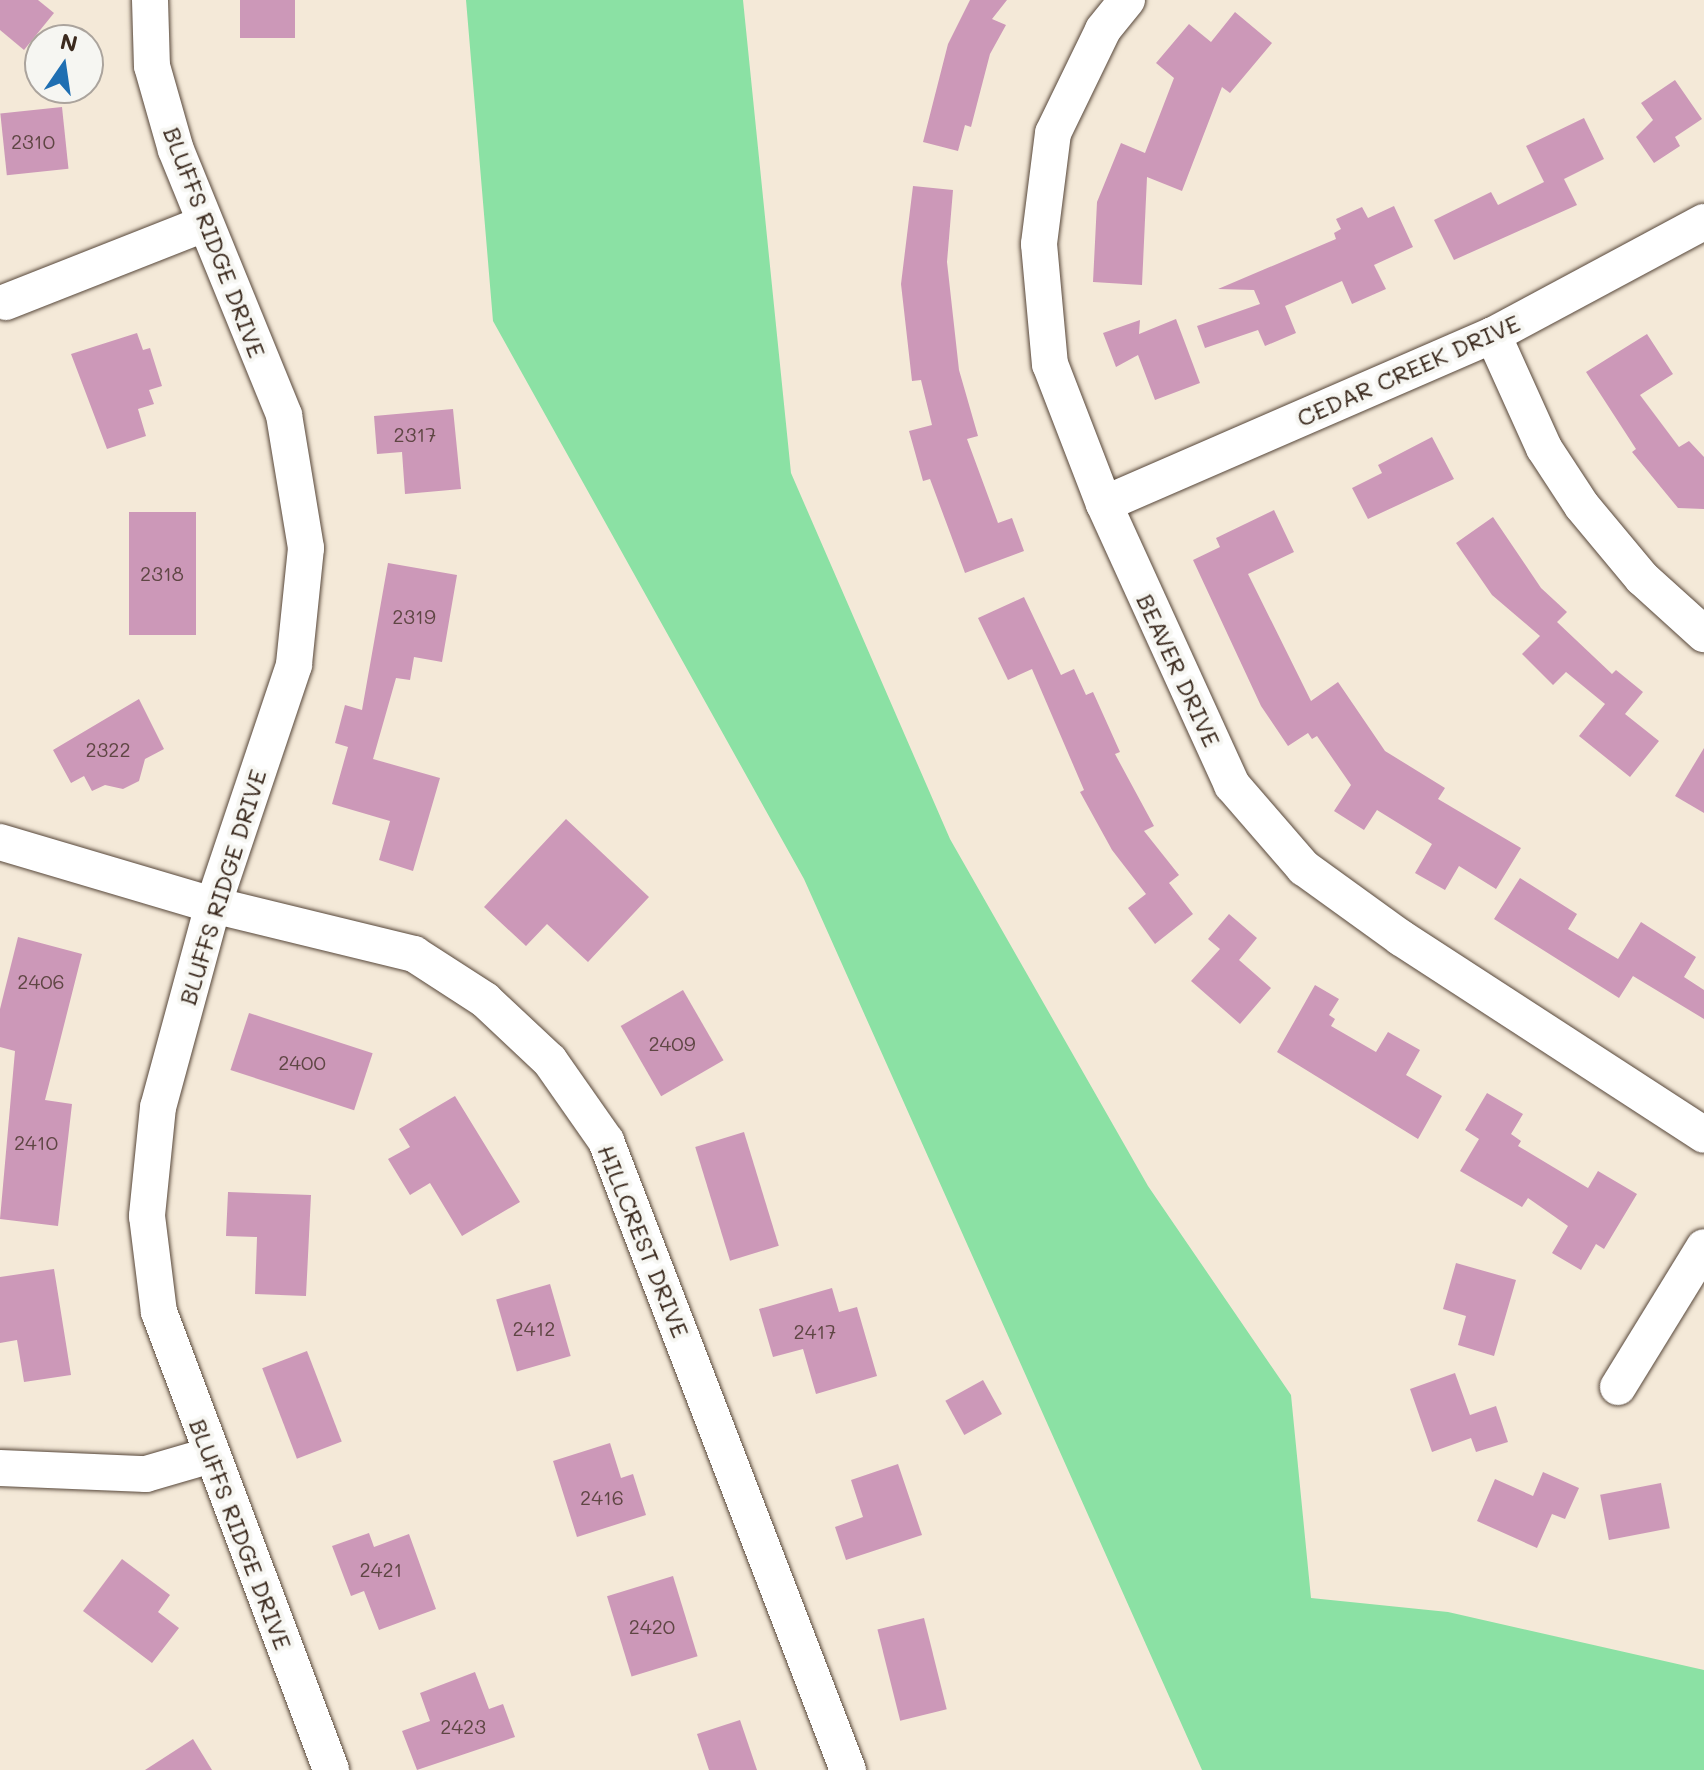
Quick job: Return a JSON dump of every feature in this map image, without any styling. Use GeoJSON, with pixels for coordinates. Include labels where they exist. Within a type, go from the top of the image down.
{"type":"FeatureCollection","features":[{"type":"Feature","properties":{"kind":"street","name":"BLUFFS RIDGE DRIVE"},"geometry":{"type":"LineString","coordinates":[[150,0],[152,66],[204,224],[284,415],[306,548],[294,665],[213,905],[158,1107],[147,1216],[159,1312],[331,1770]]}},
{"type":"Feature","properties":{"kind":"street","name":"BEAVER DRIVE"},"geometry":{"type":"LineString","coordinates":[[1127,0],[1103,30],[1053,133],[1039,244],[1050,364],[1104,504],[1232,785],[1304,868],[1401,938],[1704,1135]]}},
{"type":"Feature","properties":{"kind":"street","name":"CEDAR CREEK DRIVE"},"geometry":{"type":"LineString","coordinates":[[1104,504],[1493,335],[1704,222]]}},
{"type":"Feature","properties":{"kind":"street"},"geometry":{"type":"LineString","coordinates":[[6,302],[204,224]]}},
{"type":"Feature","properties":{"kind":"street"},"geometry":{"type":"LineString","coordinates":[[1493,335],[1544,448],[1582,506],[1642,578],[1704,634]]}},
{"type":"Feature","properties":{"kind":"street","name":"HILLCREST DRIVE"},"geometry":{"type":"LineString","coordinates":[[0,842],[213,905],[414,954],[485,1000],[550,1061],[606,1141],[848,1770]]}},
{"type":"Feature","properties":{"kind":"street"},"geometry":{"type":"LineString","coordinates":[[1618,1387],[1704,1247]]}},
{"type":"Feature","properties":{"kind":"street"},"geometry":{"type":"LineString","coordinates":[[0,1468],[146,1474],[211,1455]]}},
{"type":"Feature","properties":{"kind":"green space"},"geometry":{"type":"Polygon","coordinates":[[[466,0],[743,0],[791,473],[950,839],[1148,1186],[1291,1395],[1311,1598],[1448,1612],[1704,1670],[1704,1770],[1202,1770],[804,879],[493,321],[466,0]]]}},
{"type":"Feature","properties":{"kind":"building"},"geometry":{"type":"Polygon","coordinates":[[[0,0],[38,0],[54,13],[45,24],[24,24],[24,50],[0,30],[0,0]]]}},
{"type":"Feature","properties":{"kind":"building"},"geometry":{"type":"Polygon","coordinates":[[[240,0],[295,0],[295,38],[240,38],[240,0]]]}},
{"type":"Feature","properties":{"kind":"building"},"geometry":{"type":"Polygon","coordinates":[[[970,0],[1007,0],[992,19],[1006,25],[990,54],[971,127],[965,125],[958,151],[923,142],[948,44],[970,0]]]}},
{"type":"Feature","properties":{"kind":"building"},"geometry":{"type":"Polygon","coordinates":[[[1235,12],[1272,43],[1230,93],[1222,87],[1182,191],[1147,177],[1142,285],[1093,282],[1097,202],[1121,143],[1145,153],[1174,78],[1156,63],[1189,24],[1211,42],[1235,12]]]}},
{"type":"Feature","properties":{"kind":"building"},"geometry":{"type":"Polygon","coordinates":[[[1675,80],[1702,119],[1675,137],[1680,146],[1654,163],[1636,137],[1653,120],[1641,103],[1675,80]]]}},
{"type":"Feature","properties":{"kind":"building"},"geometry":{"type":"Polygon","coordinates":[[[62,107],[68,169],[7,175],[0,113],[62,107]]]}},
{"type":"Feature","properties":{"kind":"building"},"geometry":{"type":"Polygon","coordinates":[[[1584,118],[1604,159],[1564,179],[1577,205],[1454,260],[1434,220],[1491,192],[1498,205],[1544,182],[1526,146],[1584,118]]]}},
{"type":"Feature","properties":{"kind":"building"},"geometry":{"type":"Polygon","coordinates":[[[913,186],[953,190],[947,262],[959,370],[978,436],[967,439],[998,523],[1012,518],[1024,551],[965,573],[930,479],[923,481],[909,431],[932,425],[921,380],[912,381],[901,284],[913,186]]]}},
{"type":"Feature","properties":{"kind":"building"},"geometry":{"type":"Polygon","coordinates":[[[1394,206],[1413,247],[1374,265],[1386,289],[1352,304],[1342,281],[1285,306],[1296,333],[1265,346],[1258,330],[1205,348],[1197,326],[1260,304],[1254,290],[1218,289],[1336,239],[1334,233],[1341,229],[1336,219],[1362,207],[1368,218],[1394,206]]]}},
{"type":"Feature","properties":{"kind":"building"},"geometry":{"type":"Polygon","coordinates":[[[1176,319],[1200,383],[1155,400],[1138,355],[1116,367],[1103,333],[1140,320],[1139,334],[1176,319]]]}},
{"type":"Feature","properties":{"kind":"building"},"geometry":{"type":"Polygon","coordinates":[[[137,333],[143,350],[150,348],[162,386],[149,390],[154,404],[138,409],[146,436],[107,449],[71,354],[137,333]]]}},
{"type":"Feature","properties":{"kind":"building"},"geometry":{"type":"Polygon","coordinates":[[[1647,334],[1673,374],[1640,395],[1679,447],[1689,441],[1704,457],[1704,509],[1678,508],[1632,452],[1636,449],[1586,372],[1647,334]]]}},
{"type":"Feature","properties":{"kind":"building"},"geometry":{"type":"Polygon","coordinates":[[[453,409],[461,489],[405,494],[402,452],[377,454],[374,416],[453,409]]]}},
{"type":"Feature","properties":{"kind":"building"},"geometry":{"type":"Polygon","coordinates":[[[1432,437],[1454,479],[1368,519],[1352,488],[1382,473],[1378,465],[1432,437]]]}},
{"type":"Feature","properties":{"kind":"building"},"geometry":{"type":"Polygon","coordinates":[[[1274,510],[1294,552],[1248,574],[1311,701],[1338,682],[1385,751],[1445,788],[1438,799],[1521,848],[1496,889],[1459,866],[1445,890],[1415,873],[1432,844],[1377,810],[1364,830],[1334,811],[1351,785],[1317,736],[1312,739],[1308,733],[1288,746],[1261,706],[1193,560],[1220,547],[1216,538],[1274,510]]]}},
{"type":"Feature","properties":{"kind":"building"},"geometry":{"type":"Polygon","coordinates":[[[129,512],[196,512],[196,635],[129,635],[129,512]]]}},
{"type":"Feature","properties":{"kind":"building"},"geometry":{"type":"Polygon","coordinates":[[[1493,517],[1541,588],[1567,612],[1557,622],[1612,674],[1616,670],[1643,692],[1625,714],[1659,741],[1630,777],[1579,736],[1605,704],[1566,672],[1553,685],[1522,654],[1540,636],[1492,595],[1456,543],[1493,517]]]}},
{"type":"Feature","properties":{"kind":"building"},"geometry":{"type":"Polygon","coordinates":[[[388,563],[457,575],[442,662],[414,657],[410,680],[396,678],[373,759],[440,778],[413,871],[379,860],[390,821],[332,804],[348,747],[335,743],[345,705],[362,710],[388,563]]]}},
{"type":"Feature","properties":{"kind":"building"},"geometry":{"type":"Polygon","coordinates":[[[1024,597],[1061,675],[1074,669],[1086,695],[1093,692],[1120,752],[1115,754],[1154,826],[1144,831],[1179,875],[1169,883],[1193,914],[1155,944],[1128,908],[1146,894],[1112,850],[1080,792],[1084,790],[1032,669],[1008,680],[978,618],[1024,597]]]}},
{"type":"Feature","properties":{"kind":"building"},"geometry":{"type":"Polygon","coordinates":[[[139,699],[164,749],[145,759],[139,781],[123,789],[105,785],[92,791],[84,776],[71,783],[53,750],[139,699]]]}},
{"type":"Feature","properties":{"kind":"building"},"geometry":{"type":"Polygon","coordinates":[[[1704,748],[1704,813],[1675,796],[1704,748]]]}},
{"type":"Feature","properties":{"kind":"building"},"geometry":{"type":"Polygon","coordinates":[[[566,819],[649,897],[588,962],[547,924],[526,946],[484,907],[566,819]]]}},
{"type":"Feature","properties":{"kind":"building"},"geometry":{"type":"Polygon","coordinates":[[[1520,878],[1577,914],[1568,929],[1618,959],[1641,922],[1696,957],[1684,977],[1704,990],[1704,1019],[1633,976],[1619,998],[1494,919],[1520,878]]]}},
{"type":"Feature","properties":{"kind":"building"},"geometry":{"type":"Polygon","coordinates":[[[1229,914],[1257,938],[1239,960],[1271,988],[1240,1024],[1191,981],[1220,949],[1208,939],[1229,914]]]}},
{"type":"Feature","properties":{"kind":"building"},"geometry":{"type":"Polygon","coordinates":[[[18,937],[82,954],[45,1100],[72,1104],[58,1226],[0,1219],[15,1051],[0,1047],[0,1009],[18,937]]]}},
{"type":"Feature","properties":{"kind":"building"},"geometry":{"type":"Polygon","coordinates":[[[1315,985],[1339,999],[1329,1015],[1335,1019],[1331,1026],[1376,1052],[1388,1032],[1420,1050],[1406,1075],[1442,1096],[1418,1139],[1277,1052],[1315,985]]]}},
{"type":"Feature","properties":{"kind":"building"},"geometry":{"type":"Polygon","coordinates":[[[683,990],[724,1060],[661,1096],[621,1026],[683,990]]]}},
{"type":"Feature","properties":{"kind":"building"},"geometry":{"type":"Polygon","coordinates":[[[249,1013],[373,1053],[354,1110],[230,1070],[249,1013]]]}},
{"type":"Feature","properties":{"kind":"building"},"geometry":{"type":"Polygon","coordinates":[[[1487,1093],[1523,1114],[1511,1134],[1521,1141],[1518,1146],[1588,1188],[1598,1171],[1637,1194],[1604,1249],[1596,1244],[1581,1270],[1552,1253],[1568,1226],[1528,1198],[1522,1207],[1460,1171],[1479,1139],[1465,1130],[1487,1093]]]}},
{"type":"Feature","properties":{"kind":"building"},"geometry":{"type":"Polygon","coordinates":[[[455,1096],[520,1202],[462,1236],[430,1183],[410,1195],[388,1159],[410,1147],[399,1129],[455,1096]]]}},
{"type":"Feature","properties":{"kind":"building"},"geometry":{"type":"Polygon","coordinates":[[[744,1132],[779,1246],[730,1261],[695,1147],[744,1132]]]}},
{"type":"Feature","properties":{"kind":"building"},"geometry":{"type":"Polygon","coordinates":[[[228,1192],[311,1195],[306,1296],[255,1294],[257,1237],[226,1236],[228,1192]]]}},
{"type":"Feature","properties":{"kind":"building"},"geometry":{"type":"Polygon","coordinates":[[[1456,1263],[1516,1280],[1494,1356],[1458,1345],[1466,1316],[1443,1309],[1456,1263]]]}},
{"type":"Feature","properties":{"kind":"building"},"geometry":{"type":"Polygon","coordinates":[[[54,1269],[71,1375],[24,1382],[17,1340],[0,1343],[0,1277],[54,1269]]]}},
{"type":"Feature","properties":{"kind":"building"},"geometry":{"type":"Polygon","coordinates":[[[550,1284],[571,1356],[517,1372],[496,1299],[550,1284]]]}},
{"type":"Feature","properties":{"kind":"building"},"geometry":{"type":"Polygon","coordinates":[[[832,1288],[839,1312],[857,1307],[877,1376],[816,1394],[803,1349],[773,1357],[759,1309],[832,1288]]]}},
{"type":"Feature","properties":{"kind":"building"},"geometry":{"type":"Polygon","coordinates":[[[307,1351],[342,1442],[297,1459],[262,1368],[307,1351]]]}},
{"type":"Feature","properties":{"kind":"building"},"geometry":{"type":"Polygon","coordinates":[[[1455,1373],[1470,1415],[1496,1406],[1508,1442],[1476,1452],[1471,1438],[1432,1452],[1410,1389],[1455,1373]]]}},
{"type":"Feature","properties":{"kind":"building"},"geometry":{"type":"Polygon","coordinates":[[[983,1380],[1002,1414],[964,1435],[945,1401],[983,1380]]]}},
{"type":"Feature","properties":{"kind":"building"},"geometry":{"type":"Polygon","coordinates":[[[610,1443],[621,1478],[633,1474],[646,1515],[577,1537],[553,1461],[610,1443]]]}},
{"type":"Feature","properties":{"kind":"building"},"geometry":{"type":"Polygon","coordinates":[[[898,1464],[922,1535],[846,1560],[835,1527],[863,1517],[851,1480],[898,1464]]]}},
{"type":"Feature","properties":{"kind":"building"},"geometry":{"type":"Polygon","coordinates":[[[1543,1472],[1579,1488],[1565,1519],[1552,1514],[1537,1548],[1477,1521],[1495,1479],[1533,1496],[1543,1472]]]}},
{"type":"Feature","properties":{"kind":"building"},"geometry":{"type":"Polygon","coordinates":[[[1661,1483],[1670,1528],[1609,1540],[1600,1495],[1661,1483]]]}},
{"type":"Feature","properties":{"kind":"building"},"geometry":{"type":"Polygon","coordinates":[[[369,1533],[374,1547],[409,1534],[436,1609],[379,1630],[364,1591],[351,1596],[332,1546],[369,1533]]]}},
{"type":"Feature","properties":{"kind":"building"},"geometry":{"type":"Polygon","coordinates":[[[122,1559],[170,1595],[158,1612],[179,1628],[152,1663],[83,1611],[122,1559]]]}},
{"type":"Feature","properties":{"kind":"building"},"geometry":{"type":"Polygon","coordinates":[[[673,1576],[698,1656],[632,1677],[607,1596],[673,1576]]]}},
{"type":"Feature","properties":{"kind":"building"},"geometry":{"type":"Polygon","coordinates":[[[924,1618],[947,1709],[900,1721],[877,1630],[924,1618]]]}},
{"type":"Feature","properties":{"kind":"building"},"geometry":{"type":"Polygon","coordinates":[[[475,1672],[489,1709],[503,1704],[515,1737],[417,1770],[402,1731],[430,1721],[420,1693],[475,1672]]]}},
{"type":"Feature","properties":{"kind":"building"},"geometry":{"type":"Polygon","coordinates":[[[740,1720],[757,1770],[709,1770],[697,1734],[740,1720]]]}},
{"type":"Feature","properties":{"kind":"building"},"geometry":{"type":"Polygon","coordinates":[[[193,1739],[212,1770],[145,1770],[193,1739]]]}}]}
